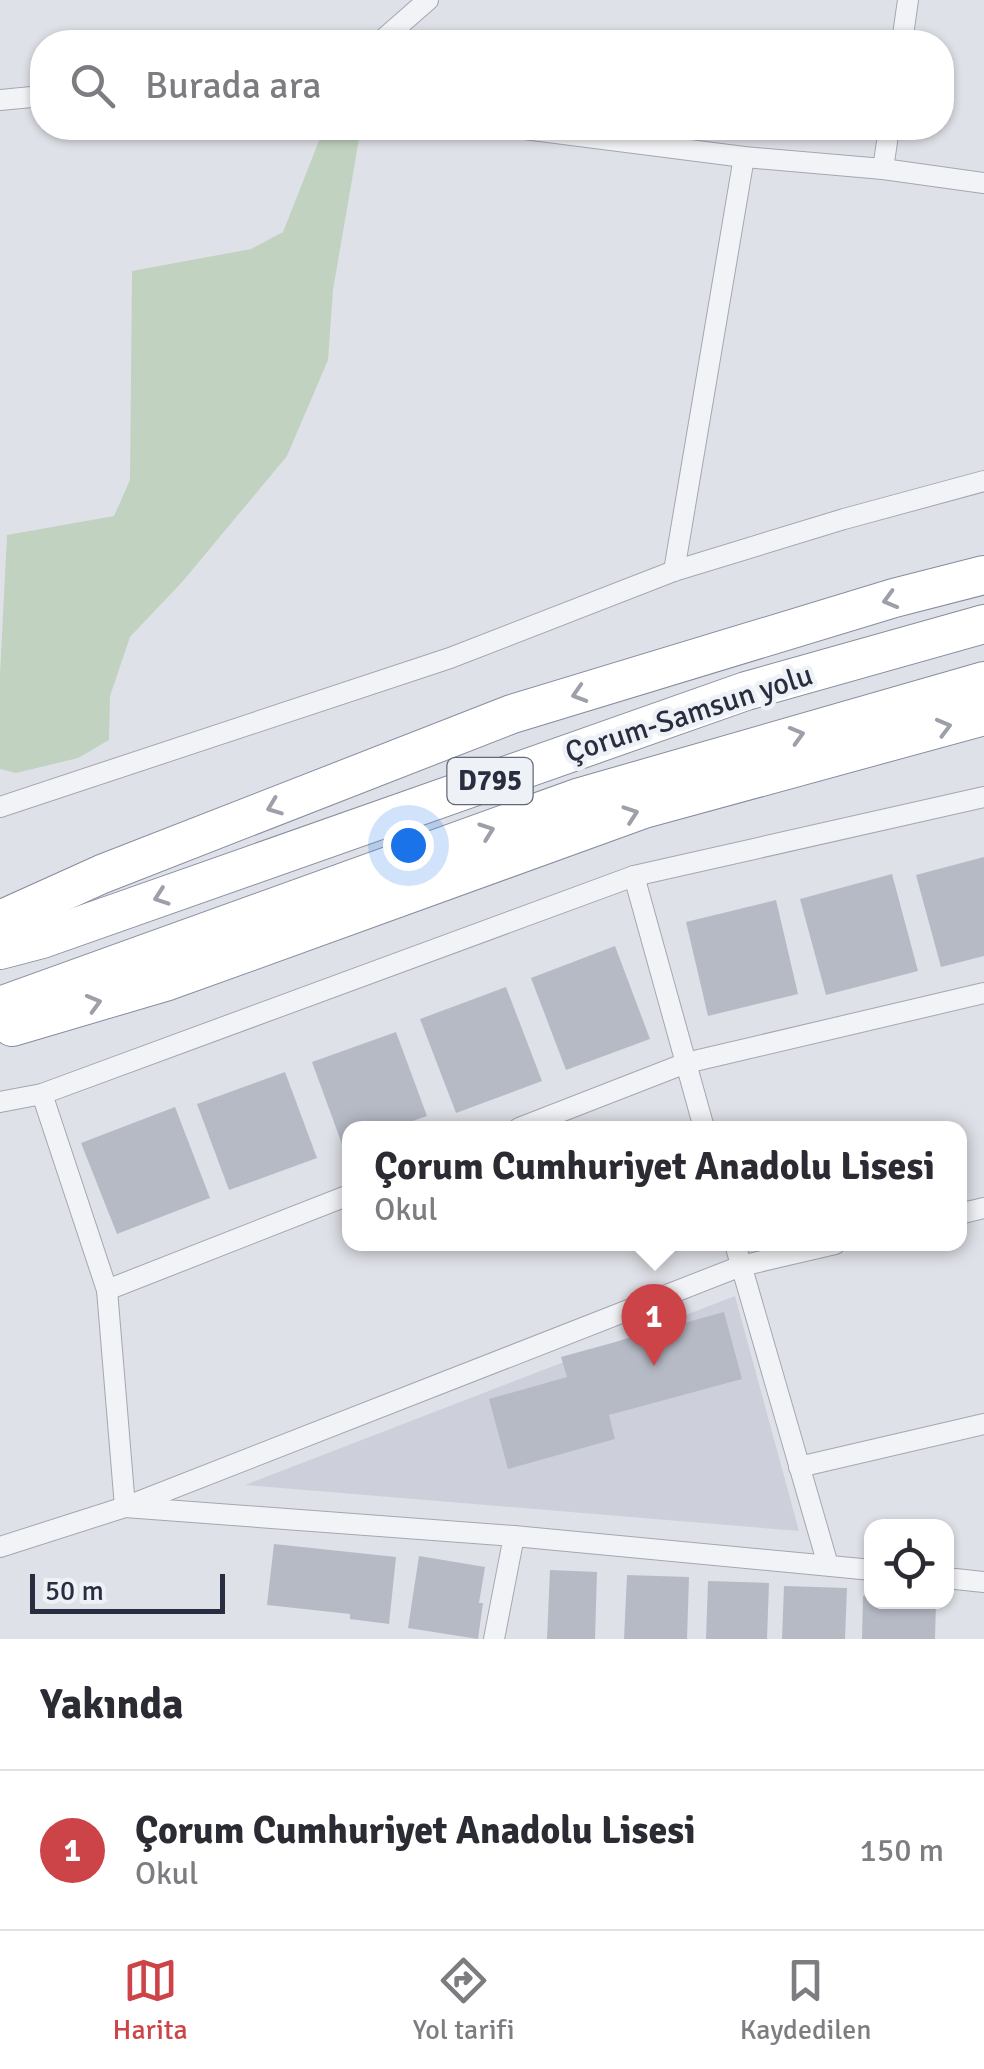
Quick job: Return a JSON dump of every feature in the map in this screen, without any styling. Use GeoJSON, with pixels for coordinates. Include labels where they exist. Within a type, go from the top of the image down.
{"type":"FeatureCollection","features":[{"type":"Feature","properties":{"kind":"highway"},"geometry":{"type":"LineString","coordinates":[[0,920],[102,874],[512,714],[894,598],[984,575]]}},
{"type":"Feature","properties":{"kind":"highway","name":"Çorum-Samsun yolu"},"geometry":{"type":"LineString","coordinates":[[0,950],[746,691],[984,624]]}},
{"type":"Feature","properties":{"kind":"highway","name":"Çorum-Samsun yolu"},"geometry":{"type":"LineString","coordinates":[[0,1006],[576,798],[984,681]]}},
{"type":"Feature","properties":{"kind":"highway"},"geometry":{"type":"LineString","coordinates":[[0,1030],[168,982],[644,809],[984,716]]}},
{"type":"Feature","properties":{"kind":"street"},"geometry":{"type":"LineString","coordinates":[[394,30],[428,0]]}},
{"type":"Feature","properties":{"kind":"street"},"geometry":{"type":"LineString","coordinates":[[904,30],[908,0]]}},
{"type":"Feature","properties":{"kind":"street"},"geometry":{"type":"LineString","coordinates":[[0,100],[30,97]]}},
{"type":"Feature","properties":{"kind":"street"},"geometry":{"type":"LineString","coordinates":[[615,140],[984,183]]}},
{"type":"Feature","properties":{"kind":"street"},"geometry":{"type":"LineString","coordinates":[[883,169],[887,140]]}},
{"type":"Feature","properties":{"kind":"street"},"geometry":{"type":"LineString","coordinates":[[674,571],[744,156]]}},
{"type":"Feature","properties":{"kind":"street"},"geometry":{"type":"LineString","coordinates":[[0,807],[450,658],[674,571],[984,480]]}},
{"type":"Feature","properties":{"kind":"street"},"geometry":{"type":"LineString","coordinates":[[0,1102],[42,1094],[634,876],[984,797]]}},
{"type":"Feature","properties":{"kind":"street"},"geometry":{"type":"LineString","coordinates":[[634,876],[702,1121]]}},
{"type":"Feature","properties":{"kind":"street"},"geometry":{"type":"LineString","coordinates":[[537,1121],[686,1063],[984,994]]}},
{"type":"Feature","properties":{"kind":"street"},"geometry":{"type":"LineString","coordinates":[[42,1094],[108,1290],[125,1507]]}},
{"type":"Feature","properties":{"kind":"street"},"geometry":{"type":"LineString","coordinates":[[108,1290],[342,1198]]}},
{"type":"Feature","properties":{"kind":"street"},"geometry":{"type":"LineString","coordinates":[[737,1251],[828,1565]]}},
{"type":"Feature","properties":{"kind":"street"},"geometry":{"type":"LineString","coordinates":[[0,1547],[125,1507],[741,1266],[805,1251]]}},
{"type":"Feature","properties":{"kind":"street"},"geometry":{"type":"LineString","coordinates":[[799,1467],[984,1424]]}},
{"type":"Feature","properties":{"kind":"street"},"geometry":{"type":"LineString","coordinates":[[125,1507],[514,1536],[864,1569]]}},
{"type":"Feature","properties":{"kind":"street"},"geometry":{"type":"LineString","coordinates":[[494,1639],[514,1536]]}},
{"type":"Feature","properties":{"kind":"street"},"geometry":{"type":"LineString","coordinates":[[954,1579],[984,1582]]}},
{"type":"Feature","properties":{"kind":"shaded area"},"geometry":{"type":"Polygon","coordinates":[[[735,1296],[799,1531],[245,1485],[735,1296]]]}},
{"type":"Feature","properties":{"kind":"green space"},"geometry":{"type":"Polygon","coordinates":[[[319,140],[359,140],[333,290],[328,360],[287,456],[183,581],[130,637],[110,696],[109,740],[78,758],[16,773],[0,769],[7,535],[114,516],[130,480],[132,271],[251,249],[283,232],[319,140]]]}},
{"type":"Feature","properties":{"kind":"building"},"geometry":{"type":"Polygon","coordinates":[[[984,857],[984,956],[941,967],[916,875],[984,857]]]}},
{"type":"Feature","properties":{"kind":"building"},"geometry":{"type":"Polygon","coordinates":[[[892,874],[918,971],[826,995],[800,899],[892,874]]]}},
{"type":"Feature","properties":{"kind":"building"},"geometry":{"type":"Polygon","coordinates":[[[776,900],[798,994],[708,1016],[686,922],[776,900]]]}},
{"type":"Feature","properties":{"kind":"building"},"geometry":{"type":"Polygon","coordinates":[[[615,946],[650,1039],[566,1070],[531,978],[615,946]]]}},
{"type":"Feature","properties":{"kind":"building"},"geometry":{"type":"Polygon","coordinates":[[[506,987],[542,1081],[456,1113],[420,1019],[506,987]]]}},
{"type":"Feature","properties":{"kind":"building"},"geometry":{"type":"Polygon","coordinates":[[[396,1032],[427,1116],[413,1121],[342,1121],[342,1144],[312,1062],[396,1032]]]}},
{"type":"Feature","properties":{"kind":"building"},"geometry":{"type":"Polygon","coordinates":[[[285,1072],[317,1158],[229,1190],[197,1104],[285,1072]]]}},
{"type":"Feature","properties":{"kind":"building"},"geometry":{"type":"Polygon","coordinates":[[[175,1107],[210,1198],[117,1234],[81,1143],[175,1107]]]}},
{"type":"Feature","properties":{"kind":"building"},"geometry":{"type":"Polygon","coordinates":[[[724,1312],[742,1379],[609,1415],[615,1439],[508,1469],[489,1399],[567,1377],[561,1357],[724,1312]]]}},
{"type":"Feature","properties":{"kind":"building"},"geometry":{"type":"Polygon","coordinates":[[[274,1544],[396,1557],[389,1624],[350,1619],[350,1614],[267,1605],[274,1544]]]}},
{"type":"Feature","properties":{"kind":"building"},"geometry":{"type":"Polygon","coordinates":[[[419,1556],[485,1567],[478,1639],[408,1628],[419,1556]]]}},
{"type":"Feature","properties":{"kind":"building"},"geometry":{"type":"Polygon","coordinates":[[[550,1570],[597,1572],[595,1639],[547,1639],[550,1570]]]}},
{"type":"Feature","properties":{"kind":"building"},"geometry":{"type":"Polygon","coordinates":[[[627,1575],[689,1577],[687,1639],[624,1639],[627,1575]]]}},
{"type":"Feature","properties":{"kind":"building"},"geometry":{"type":"Polygon","coordinates":[[[708,1581],[769,1583],[767,1639],[706,1639],[708,1581]]]}},
{"type":"Feature","properties":{"kind":"building"},"geometry":{"type":"Polygon","coordinates":[[[784,1586],[847,1588],[845,1639],[782,1639],[784,1586]]]}},
{"type":"Feature","properties":{"kind":"building"},"geometry":{"type":"Polygon","coordinates":[[[863,1596],[864,1609],[936,1609],[935,1639],[862,1639],[863,1596]]]}},
{"type":"Feature","properties":{"kind":"place","name":"Çorum Cumhuriyet Anadolu Lisesi"},"geometry":{"type":"Point","coordinates":[654,1366]}}]}
